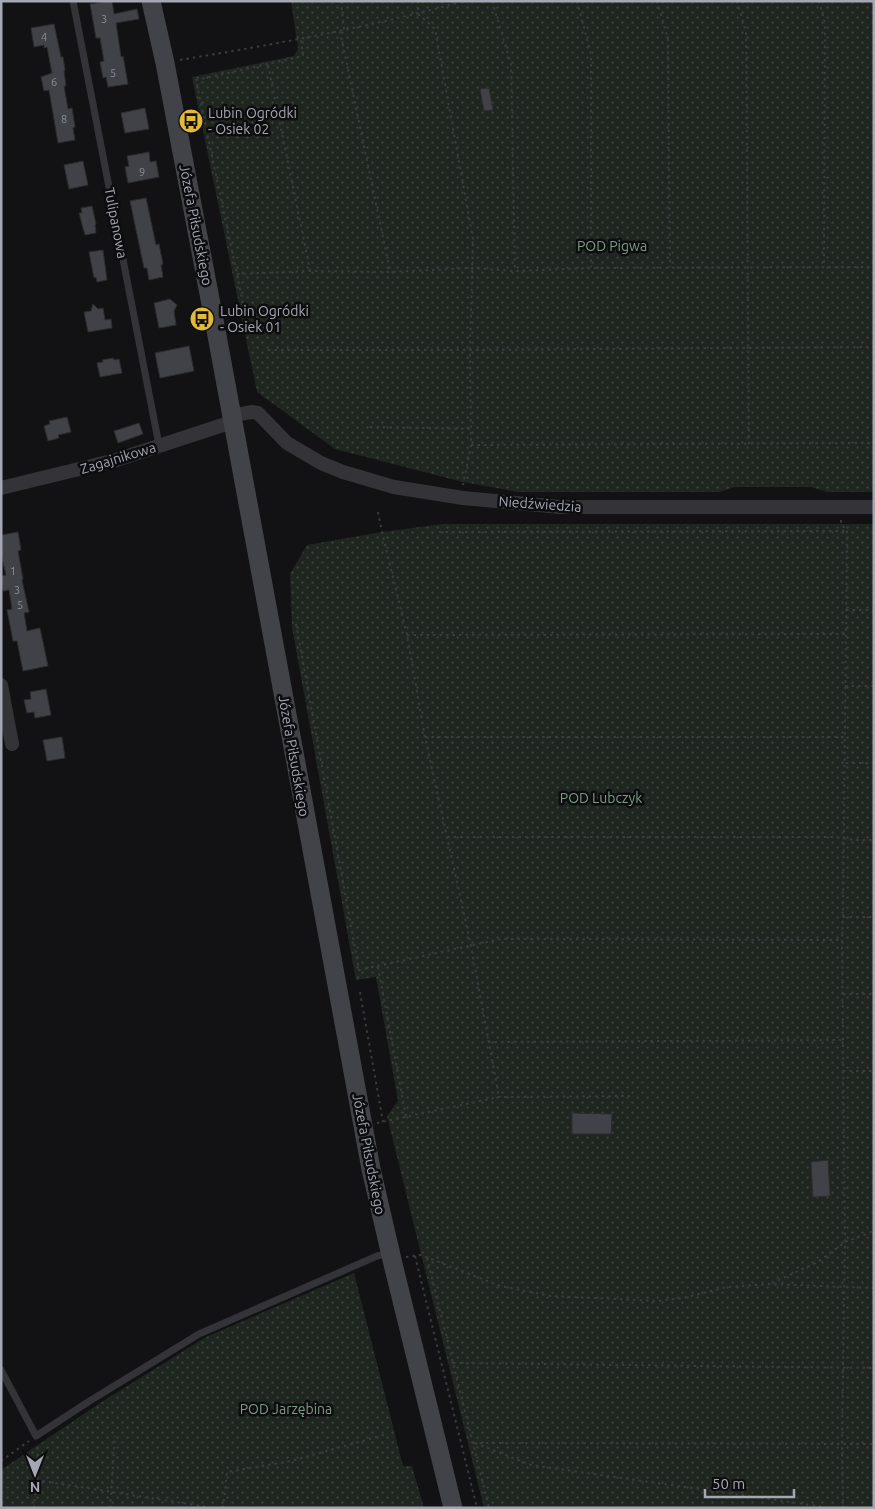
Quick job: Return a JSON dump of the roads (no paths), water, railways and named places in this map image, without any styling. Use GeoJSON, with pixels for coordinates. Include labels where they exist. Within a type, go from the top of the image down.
{"type":"FeatureCollection","features":[{"type":"Feature","properties":{"kind":"street","name":"Józefa Piłsudskiego"},"geometry":{"type":"LineString","coordinates":[[151,1],[165,63],[232,419],[362,1126],[390,1253],[453,1508]]}},
{"type":"Feature","properties":{"kind":"street","name":"Niedźwiedzia"},"geometry":{"type":"LineString","coordinates":[[232,419],[251,412],[258,413],[287,444],[321,464],[366,480],[394,487],[463,498],[560,508],[874,507]]}},
{"type":"Feature","properties":{"kind":"street","name":"Zagajnikowa"},"geometry":{"type":"LineString","coordinates":[[1,488],[116,460],[232,419]]}},
{"type":"Feature","properties":{"kind":"street"},"geometry":{"type":"LineString","coordinates":[[1,685],[12,744]]}},
{"type":"Feature","properties":{"kind":"lane","name":"Tulipanowa"},"geometry":{"type":"LineString","coordinates":[[73,1],[159,446]]}},
{"type":"Feature","properties":{"kind":"lane"},"geometry":{"type":"LineString","coordinates":[[1,1370],[36,1436],[199,1334],[377,1256],[390,1253]]}},
{"type":"Feature","properties":{"kind":"place","name":"Lubin Ogródki - Osiek 02"},"geometry":{"type":"Point","coordinates":[191,121]}},
{"type":"Feature","properties":{"kind":"place","name":"Lubin Ogródki - Osiek 01"},"geometry":{"type":"Point","coordinates":[202,319]}},
{"type":"Feature","properties":{"kind":"park label","name":"POD Pigwa"},"geometry":{"type":"Point","coordinates":[612,246]}},
{"type":"Feature","properties":{"kind":"park label","name":"POD Lubczyk"},"geometry":{"type":"Point","coordinates":[601,798]}},
{"type":"Feature","properties":{"kind":"park label","name":"POD Jarzębina"},"geometry":{"type":"Point","coordinates":[286,1409]}}]}
